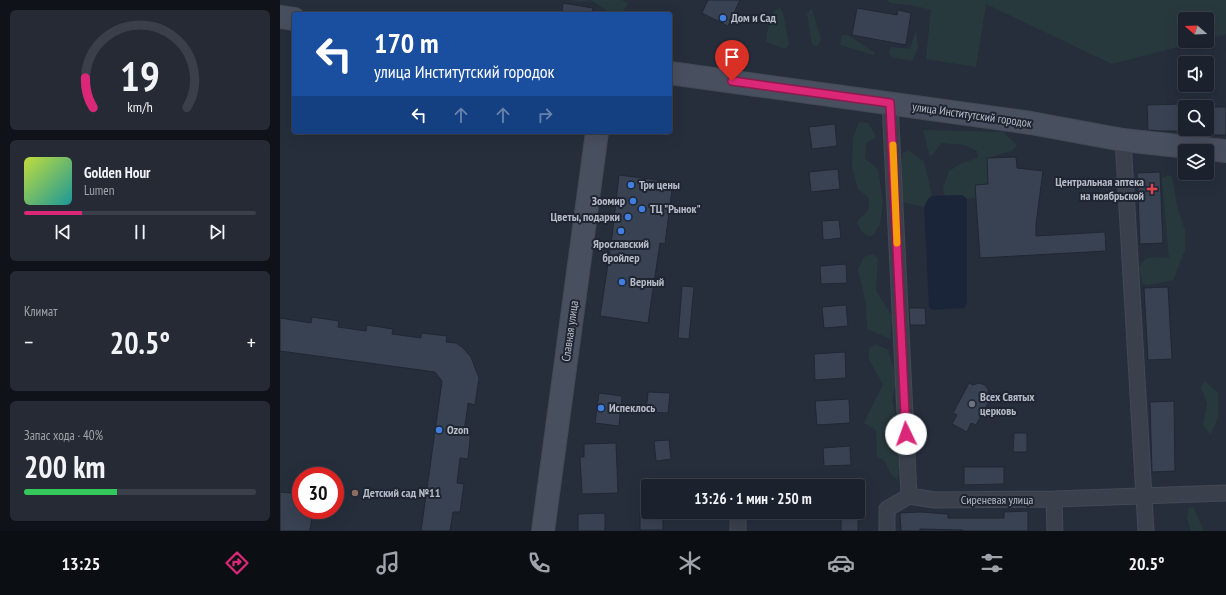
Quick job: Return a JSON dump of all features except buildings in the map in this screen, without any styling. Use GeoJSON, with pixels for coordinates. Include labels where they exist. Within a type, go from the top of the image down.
{"type":"FeatureCollection","features":[{"type":"Feature","properties":{"kind":"street"},"geometry":{"type":"LineString","coordinates":[[280,17],[292,19]]}},
{"type":"Feature","properties":{"kind":"street","name":"улица Институтский городок"},"geometry":{"type":"LineString","coordinates":[[672,73],[1031,123],[1123,140],[1226,151]]}},
{"type":"Feature","properties":{"kind":"street"},"geometry":{"type":"LineString","coordinates":[[887,531],[887,509],[910,496],[890,103]]}},
{"type":"Feature","properties":{"kind":"street","name":"Славная улица"},"geometry":{"type":"LineString","coordinates":[[543,531],[597,134]]}},
{"type":"Feature","properties":{"kind":"street"},"geometry":{"type":"LineString","coordinates":[[1123,140],[1146,531]]}},
{"type":"Feature","properties":{"kind":"street","name":"Сиреневая улица"},"geometry":{"type":"LineString","coordinates":[[910,496],[935,500],[1054,499],[1226,493]]}},
{"type":"Feature","properties":{"kind":"street"},"geometry":{"type":"LineString","coordinates":[[1054,499],[1055,531]]}},
{"type":"Feature","properties":{"kind":"street"},"geometry":{"type":"LineString","coordinates":[[738,519],[738,531]]}},
{"type":"Feature","properties":{"kind":"shaded area"},"geometry":{"type":"Polygon","coordinates":[[[572,0],[591,0],[580,2],[572,0]]]}},
{"type":"Feature","properties":{"kind":"shaded area"},"geometry":{"type":"Polygon","coordinates":[[[591,0],[622,0],[628,3],[623,12],[609,12],[591,0]]]}},
{"type":"Feature","properties":{"kind":"shaded area"},"geometry":{"type":"Polygon","coordinates":[[[886,0],[1226,0],[1226,34],[1214,37],[1214,12],[1178,12],[1178,47],[1112,64],[986,4],[976,67],[926,59],[931,10],[916,6],[891,3],[886,0]]]}},
{"type":"Feature","properties":{"kind":"shaded area"},"geometry":{"type":"Polygon","coordinates":[[[780,8],[783,13],[789,44],[785,49],[766,42],[767,32],[774,11],[780,8]]]}},
{"type":"Feature","properties":{"kind":"shaded area"},"geometry":{"type":"Polygon","coordinates":[[[812,8],[821,40],[817,47],[812,44],[807,14],[812,8]]]}},
{"type":"Feature","properties":{"kind":"shaded area"},"geometry":{"type":"Polygon","coordinates":[[[916,31],[918,48],[912,61],[891,57],[889,52],[892,47],[910,49],[916,31]]]}},
{"type":"Feature","properties":{"kind":"shaded area"},"geometry":{"type":"Polygon","coordinates":[[[842,35],[848,35],[875,53],[873,55],[840,45],[842,35]]]}},
{"type":"Feature","properties":{"kind":"shaded area"},"geometry":{"type":"Polygon","coordinates":[[[859,122],[868,123],[875,134],[875,138],[866,143],[865,158],[878,170],[883,203],[880,224],[873,235],[868,236],[861,231],[857,222],[869,209],[869,198],[858,189],[852,167],[853,138],[859,122]]]}},
{"type":"Feature","properties":{"kind":"shaded area"},"geometry":{"type":"Polygon","coordinates":[[[923,130],[1003,132],[1017,145],[1011,151],[987,158],[988,184],[976,198],[967,199],[962,195],[945,196],[943,189],[949,171],[962,163],[978,158],[977,151],[965,145],[941,143],[930,157],[923,130]]]}},
{"type":"Feature","properties":{"kind":"shaded area"},"geometry":{"type":"Polygon","coordinates":[[[907,151],[911,152],[924,162],[932,196],[928,199],[924,207],[902,202],[900,171],[903,153],[907,151]]]}},
{"type":"Feature","properties":{"kind":"shaded area"},"geometry":{"type":"Polygon","coordinates":[[[1168,175],[1172,177],[1177,206],[1185,230],[1185,250],[1173,280],[1148,285],[1143,284],[1139,268],[1144,260],[1151,257],[1169,258],[1162,178],[1168,175]]]}},
{"type":"Feature","properties":{"kind":"shaded area"},"geometry":{"type":"Polygon","coordinates":[[[873,254],[878,258],[876,291],[892,316],[890,339],[867,329],[866,304],[858,269],[864,257],[873,254]]]}},
{"type":"Feature","properties":{"kind":"shaded area"},"geometry":{"type":"Polygon","coordinates":[[[877,345],[888,350],[897,379],[892,400],[896,420],[893,431],[901,462],[897,480],[890,473],[885,461],[877,456],[876,430],[864,423],[883,385],[869,359],[869,348],[877,345]]]}},
{"type":"Feature","properties":{"kind":"shaded area"},"geometry":{"type":"Polygon","coordinates":[[[1205,381],[1218,393],[1218,417],[1211,434],[1203,426],[1207,403],[1201,387],[1205,381]]]}},
{"type":"Feature","properties":{"kind":"shaded area"},"geometry":{"type":"Polygon","coordinates":[[[1193,507],[1204,531],[1191,531],[1187,518],[1189,508],[1193,507]]]}},
{"type":"Feature","properties":{"kind":"water"},"geometry":{"type":"Polygon","coordinates":[[[962,195],[967,199],[967,302],[964,308],[932,310],[929,307],[924,207],[928,199],[932,196],[962,195]]]}},
{"type":"Feature","properties":{"kind":"slow traffic"},"geometry":{"type":"LineString","coordinates":[[893,145],[897,243]]}},
{"type":"Feature","properties":{"kind":"place","name":"Дом и Сад"},"geometry":{"type":"Point","coordinates":[723,18]}},
{"type":"Feature","properties":{"kind":"place","name":"Три цены"},"geometry":{"type":"Point","coordinates":[631,185]}},
{"type":"Feature","properties":{"kind":"place","name":"Центральная аптека на ноябрьской"},"geometry":{"type":"Point","coordinates":[1152,189]}},
{"type":"Feature","properties":{"kind":"place","name":"Зоомир"},"geometry":{"type":"Point","coordinates":[633,201]}},
{"type":"Feature","properties":{"kind":"place","name":"ТЦ \"Рынок\""},"geometry":{"type":"Point","coordinates":[642,209]}},
{"type":"Feature","properties":{"kind":"place","name":"Цветы, подарки"},"geometry":{"type":"Point","coordinates":[628,217]}},
{"type":"Feature","properties":{"kind":"place","name":"Ярославский бройлер"},"geometry":{"type":"Point","coordinates":[621,231]}},
{"type":"Feature","properties":{"kind":"place","name":"Верный"},"geometry":{"type":"Point","coordinates":[622,282]}},
{"type":"Feature","properties":{"kind":"place","name":"Всех Святых церковь"},"geometry":{"type":"Point","coordinates":[972,404]}},
{"type":"Feature","properties":{"kind":"place","name":"Испеклось"},"geometry":{"type":"Point","coordinates":[601,408]}},
{"type":"Feature","properties":{"kind":"place","name":"Ozon"},"geometry":{"type":"Point","coordinates":[439,430]}},
{"type":"Feature","properties":{"kind":"place","name":"Детский сад №11"},"geometry":{"type":"Point","coordinates":[355,493]}},
{"type":"Feature","properties":{"kind":"route"},"geometry":{"type":"LineString","coordinates":[[732,81],[890,103],[906,434]]}}]}
